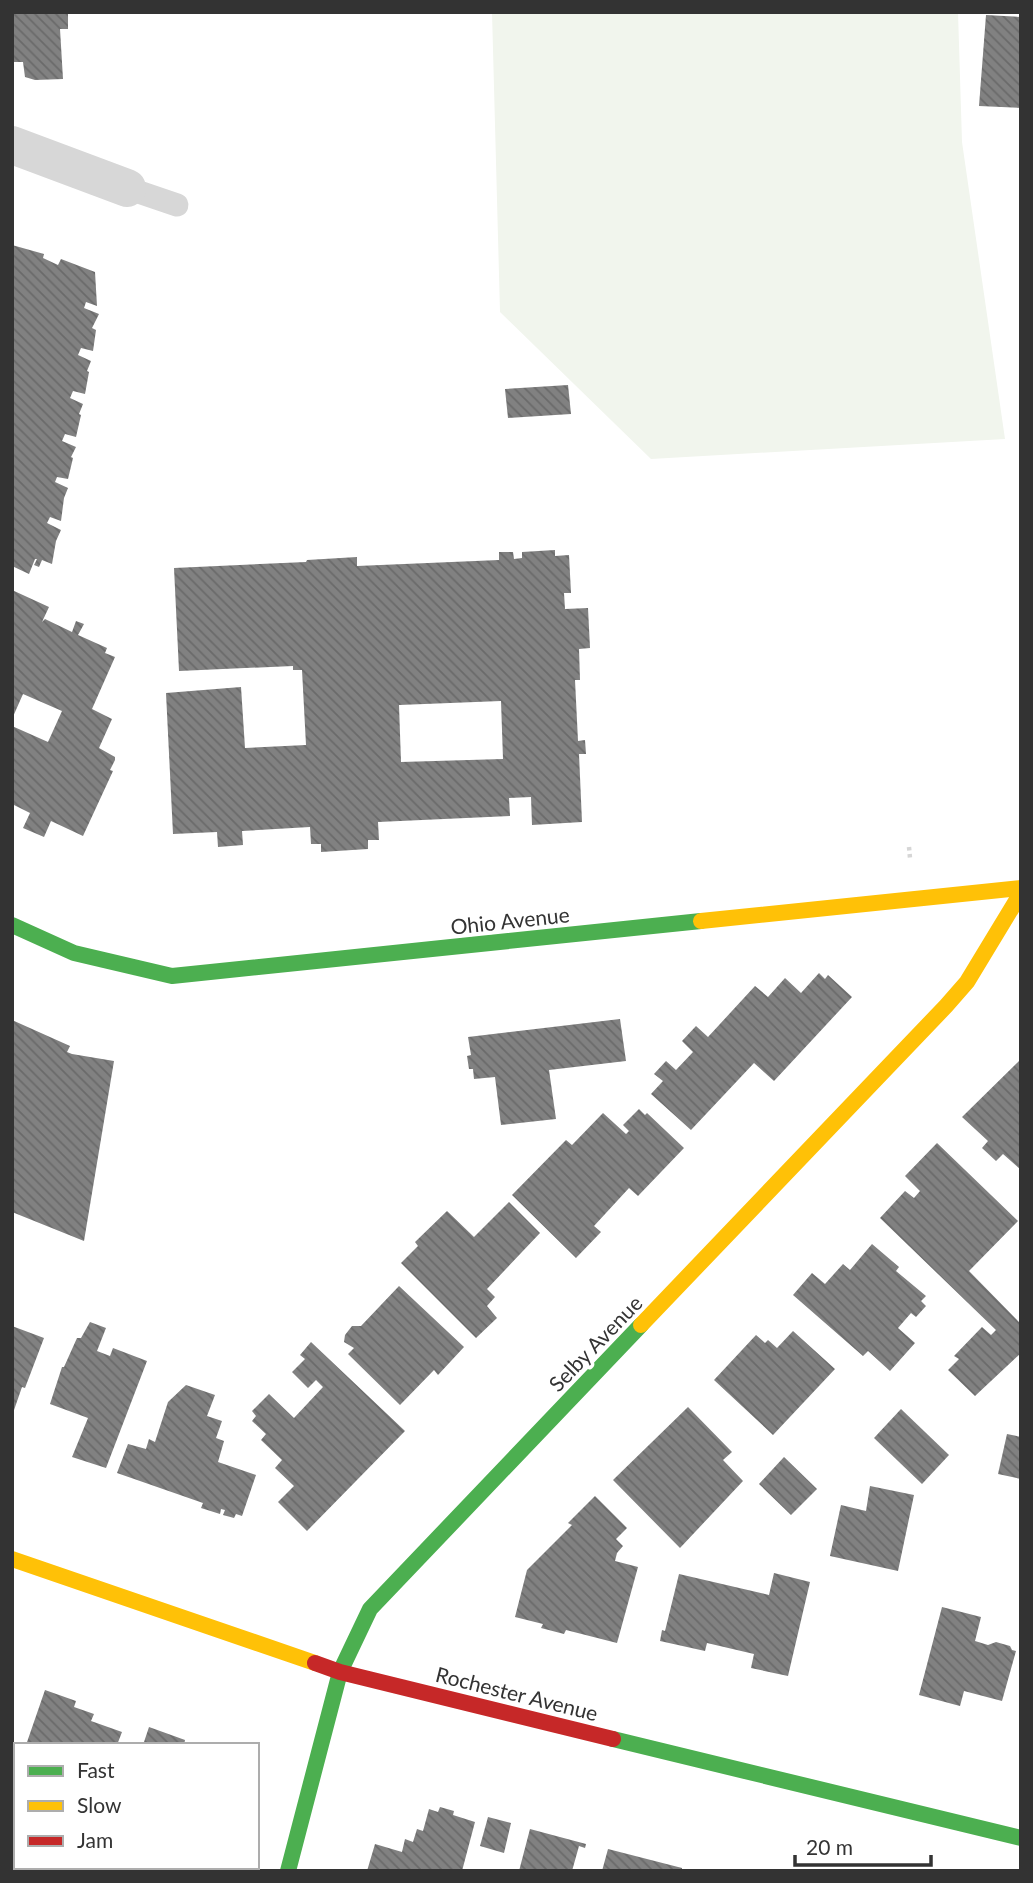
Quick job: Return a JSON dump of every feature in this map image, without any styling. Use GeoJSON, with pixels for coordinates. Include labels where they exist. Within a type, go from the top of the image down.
{"type":"FeatureCollection","features":[{"type":"Feature","properties":{"kind":"street"},"geometry":{"type":"LineString","coordinates":[[12,145],[127,188]]}},
{"type":"Feature","properties":{"kind":"street","name":"Ohio Avenue"},"geometry":{"type":"LineString","coordinates":[[12,925],[74,953],[172,976],[1021,891]]}},
{"type":"Feature","properties":{"kind":"street","name":"Selby Avenue"},"geometry":{"type":"LineString","coordinates":[[288,1871],[340,1672],[370,1609],[946,1006],[967,982],[1021,891]]}},
{"type":"Feature","properties":{"kind":"street","name":"Rochester Avenue"},"geometry":{"type":"LineString","coordinates":[[12,1559],[340,1672],[1021,1838]]}},
{"type":"Feature","properties":{"kind":"lane"},"geometry":{"type":"LineString","coordinates":[[127,188],[177,205]]}},
{"type":"Feature","properties":{"kind":"shaded area"},"geometry":{"type":"Polygon","coordinates":[[[492,12],[958,12],[962,142],[1005,439],[651,459],[500,312],[492,12]]]}},
{"type":"Feature","properties":{"kind":"building"},"geometry":{"type":"Polygon","coordinates":[[[12,12],[68,12],[68,29],[60,29],[63,79],[35,80],[25,77],[23,62],[12,62],[12,12]]]}},
{"type":"Feature","properties":{"kind":"building"},"geometry":{"type":"Polygon","coordinates":[[[986,15],[1021,17],[1021,108],[979,106],[986,15]]]}},
{"type":"Feature","properties":{"kind":"building"},"geometry":{"type":"Polygon","coordinates":[[[12,245],[44,254],[43,258],[58,265],[61,259],[95,272],[97,306],[86,302],[84,308],[99,314],[92,328],[96,330],[93,351],[81,348],[78,355],[91,361],[87,371],[85,394],[73,391],[70,398],[83,404],[76,437],[65,434],[62,441],[76,447],[71,457],[73,458],[68,479],[57,477],[55,482],[68,488],[61,521],[50,517],[47,523],[61,530],[52,564],[42,560],[39,567],[34,565],[35,559],[29,574],[12,566],[12,245]]]}},
{"type":"Feature","properties":{"kind":"building"},"geometry":{"type":"Polygon","coordinates":[[[568,385],[571,414],[508,418],[505,389],[568,385]]]}},
{"type":"Feature","properties":{"kind":"building"},"geometry":{"type":"Polygon","coordinates":[[[555,550],[555,556],[569,555],[571,593],[564,593],[565,609],[588,608],[590,648],[579,649],[580,680],[575,680],[578,741],[585,740],[586,754],[579,754],[582,822],[532,825],[531,797],[509,798],[510,816],[378,822],[379,840],[368,840],[368,849],[321,852],[321,844],[311,844],[310,827],[242,831],[243,845],[218,847],[217,832],[173,834],[166,693],[241,687],[245,748],[306,745],[302,670],[293,670],[293,666],[179,671],[174,568],[357,557],[357,566],[499,560],[499,552],[513,552],[514,559],[522,558],[522,552],[555,550]],[[501,701],[399,705],[401,762],[503,759],[501,701]]]}},
{"type":"Feature","properties":{"kind":"building"},"geometry":{"type":"Polygon","coordinates":[[[12,590],[49,607],[42,622],[45,619],[72,632],[76,621],[84,624],[78,635],[107,648],[105,653],[115,657],[92,709],[112,719],[99,748],[115,757],[115,760],[110,770],[113,771],[83,836],[51,821],[44,837],[23,828],[30,813],[12,804],[12,726],[48,742],[62,711],[23,694],[12,719],[12,590]]]}},
{"type":"Feature","properties":{"kind":"building"},"geometry":{"type":"Polygon","coordinates":[[[819,973],[825,979],[828,975],[852,997],[774,1081],[754,1063],[691,1130],[651,1094],[663,1081],[654,1074],[666,1061],[676,1070],[693,1052],[682,1041],[696,1026],[708,1037],[755,986],[768,997],[785,978],[801,993],[819,973]]]}},
{"type":"Feature","properties":{"kind":"building"},"geometry":{"type":"Polygon","coordinates":[[[620,1019],[626,1061],[549,1070],[556,1119],[501,1125],[495,1077],[474,1079],[467,1056],[471,1055],[468,1037],[620,1019]]]}},
{"type":"Feature","properties":{"kind":"building"},"geometry":{"type":"Polygon","coordinates":[[[12,1020],[70,1046],[67,1052],[114,1061],[84,1241],[12,1212],[12,1020]]]}},
{"type":"Feature","properties":{"kind":"building"},"geometry":{"type":"Polygon","coordinates":[[[1021,1059],[1021,1170],[1003,1154],[996,1161],[982,1148],[988,1141],[962,1117],[1021,1059]]]}},
{"type":"Feature","properties":{"kind":"building"},"geometry":{"type":"Polygon","coordinates":[[[639,1109],[645,1115],[647,1113],[684,1148],[638,1196],[629,1188],[594,1226],[601,1232],[576,1258],[512,1195],[566,1140],[572,1145],[603,1113],[626,1134],[629,1131],[623,1125],[639,1109]]]}},
{"type":"Feature","properties":{"kind":"building"},"geometry":{"type":"Polygon","coordinates":[[[937,1143],[1018,1221],[969,1271],[1021,1324],[1021,1353],[975,1396],[948,1370],[959,1359],[954,1356],[982,1327],[991,1335],[996,1330],[880,1218],[905,1191],[914,1198],[920,1191],[905,1176],[937,1143]]]}},
{"type":"Feature","properties":{"kind":"building"},"geometry":{"type":"Polygon","coordinates":[[[509,1202],[540,1233],[487,1289],[495,1297],[487,1306],[497,1318],[476,1338],[401,1263],[418,1246],[415,1242],[447,1211],[474,1237],[509,1202]]]}},
{"type":"Feature","properties":{"kind":"building"},"geometry":{"type":"Polygon","coordinates":[[[872,1244],[899,1267],[896,1271],[926,1296],[921,1301],[926,1306],[916,1317],[911,1313],[898,1328],[915,1343],[890,1371],[868,1351],[863,1356],[793,1295],[812,1273],[825,1284],[843,1264],[850,1270],[872,1244]]]}},
{"type":"Feature","properties":{"kind":"building"},"geometry":{"type":"Polygon","coordinates":[[[399,1286],[464,1347],[438,1375],[434,1370],[400,1405],[348,1354],[354,1348],[344,1342],[345,1335],[352,1326],[361,1326],[399,1286]]]}},
{"type":"Feature","properties":{"kind":"building"},"geometry":{"type":"Polygon","coordinates":[[[90,1322],[106,1328],[97,1351],[110,1356],[113,1348],[147,1361],[106,1468],[72,1457],[88,1418],[50,1404],[62,1367],[77,1338],[81,1338],[90,1322]]]}},
{"type":"Feature","properties":{"kind":"building"},"geometry":{"type":"Polygon","coordinates":[[[12,1326],[44,1338],[13,1413],[12,1326]]]}},
{"type":"Feature","properties":{"kind":"building"},"geometry":{"type":"Polygon","coordinates":[[[793,1331],[835,1369],[773,1435],[714,1380],[756,1335],[777,1348],[793,1331]]]}},
{"type":"Feature","properties":{"kind":"building"},"geometry":{"type":"Polygon","coordinates":[[[311,1342],[405,1431],[307,1531],[278,1502],[294,1486],[275,1468],[282,1460],[261,1440],[266,1434],[252,1421],[256,1416],[252,1411],[269,1394],[294,1418],[323,1387],[316,1380],[308,1388],[292,1372],[305,1359],[300,1355],[311,1342]]]}},
{"type":"Feature","properties":{"kind":"building"},"geometry":{"type":"Polygon","coordinates":[[[186,1385],[215,1395],[207,1416],[222,1421],[216,1438],[224,1441],[218,1462],[256,1475],[242,1516],[236,1514],[234,1518],[223,1515],[225,1510],[221,1509],[220,1514],[201,1508],[203,1503],[117,1473],[128,1444],[146,1449],[149,1439],[155,1442],[168,1402],[186,1385]]]}},
{"type":"Feature","properties":{"kind":"building"},"geometry":{"type":"Polygon","coordinates":[[[688,1407],[732,1452],[723,1460],[743,1481],[680,1548],[613,1480],[688,1407]]]}},
{"type":"Feature","properties":{"kind":"building"},"geometry":{"type":"Polygon","coordinates":[[[901,1409],[949,1455],[922,1484],[874,1438],[901,1409]]]}},
{"type":"Feature","properties":{"kind":"building"},"geometry":{"type":"Polygon","coordinates":[[[1007,1434],[1021,1437],[1021,1479],[998,1474],[1007,1434]]]}},
{"type":"Feature","properties":{"kind":"building"},"geometry":{"type":"Polygon","coordinates":[[[784,1457],[817,1489],[791,1515],[759,1484],[784,1457]]]}},
{"type":"Feature","properties":{"kind":"building"},"geometry":{"type":"Polygon","coordinates":[[[870,1486],[914,1495],[898,1571],[830,1556],[841,1505],[866,1511],[870,1486]]]}},
{"type":"Feature","properties":{"kind":"building"},"geometry":{"type":"Polygon","coordinates":[[[595,1496],[627,1528],[616,1539],[623,1546],[615,1561],[638,1567],[617,1643],[566,1630],[564,1634],[541,1628],[543,1624],[515,1617],[527,1570],[572,1525],[568,1523],[595,1496]]]}},
{"type":"Feature","properties":{"kind":"building"},"geometry":{"type":"Polygon","coordinates":[[[774,1573],[810,1582],[788,1676],[751,1668],[754,1654],[707,1643],[705,1651],[660,1641],[679,1574],[769,1595],[774,1573]]]}},
{"type":"Feature","properties":{"kind":"building"},"geometry":{"type":"Polygon","coordinates":[[[942,1607],[981,1617],[975,1641],[988,1645],[996,1642],[1016,1651],[1002,1701],[964,1691],[960,1706],[919,1695],[942,1607]]]}},
{"type":"Feature","properties":{"kind":"building"},"geometry":{"type":"Polygon","coordinates":[[[45,1690],[76,1701],[74,1707],[94,1714],[91,1721],[122,1732],[118,1743],[27,1743],[45,1690]]]}},
{"type":"Feature","properties":{"kind":"building"},"geometry":{"type":"Polygon","coordinates":[[[149,1727],[185,1740],[184,1743],[144,1743],[149,1727]]]}},
{"type":"Feature","properties":{"kind":"building"},"geometry":{"type":"Polygon","coordinates":[[[14,1778],[14,1818],[12,1817],[14,1778]]]}},
{"type":"Feature","properties":{"kind":"building"},"geometry":{"type":"Polygon","coordinates":[[[440,1807],[454,1811],[453,1815],[475,1822],[462,1871],[367,1871],[375,1844],[402,1852],[405,1839],[413,1842],[417,1829],[423,1831],[429,1809],[438,1812],[440,1807]]]}},
{"type":"Feature","properties":{"kind":"building"},"geometry":{"type":"Polygon","coordinates":[[[488,1817],[511,1823],[504,1853],[480,1846],[488,1817]]]}},
{"type":"Feature","properties":{"kind":"building"},"geometry":{"type":"Polygon","coordinates":[[[530,1829],[586,1844],[585,1848],[579,1846],[572,1871],[519,1871],[530,1829]]]}},
{"type":"Feature","properties":{"kind":"building"},"geometry":{"type":"Polygon","coordinates":[[[608,1849],[682,1868],[682,1871],[602,1871],[608,1849]]]}},
{"type":"Feature","properties":{"kind":"building"},"geometry":{"type":"Polygon","coordinates":[[[100,1869],[148,1869],[147,1871],[100,1869]]]}},
{"type":"Feature","properties":{"kind":"traffic: fast"},"geometry":{"type":"LineString","coordinates":[[12,925],[74,953],[172,976],[701,921]]}},
{"type":"Feature","properties":{"kind":"traffic: fast"},"geometry":{"type":"LineString","coordinates":[[288,1871],[340,1672],[370,1609],[641,1325]]}},
{"type":"Feature","properties":{"kind":"traffic: fast"},"geometry":{"type":"LineString","coordinates":[[613,1739],[1021,1838]]}},
{"type":"Feature","properties":{"kind":"traffic: slow"},"geometry":{"type":"LineString","coordinates":[[701,921],[1021,888]]}},
{"type":"Feature","properties":{"kind":"traffic: slow"},"geometry":{"type":"LineString","coordinates":[[641,1325],[946,1006],[967,982],[1021,893]]}},
{"type":"Feature","properties":{"kind":"traffic: slow"},"geometry":{"type":"LineString","coordinates":[[12,1559],[315,1663]]}},
{"type":"Feature","properties":{"kind":"traffic: jam"},"geometry":{"type":"LineString","coordinates":[[315,1663],[340,1672],[613,1739]]}}]}
